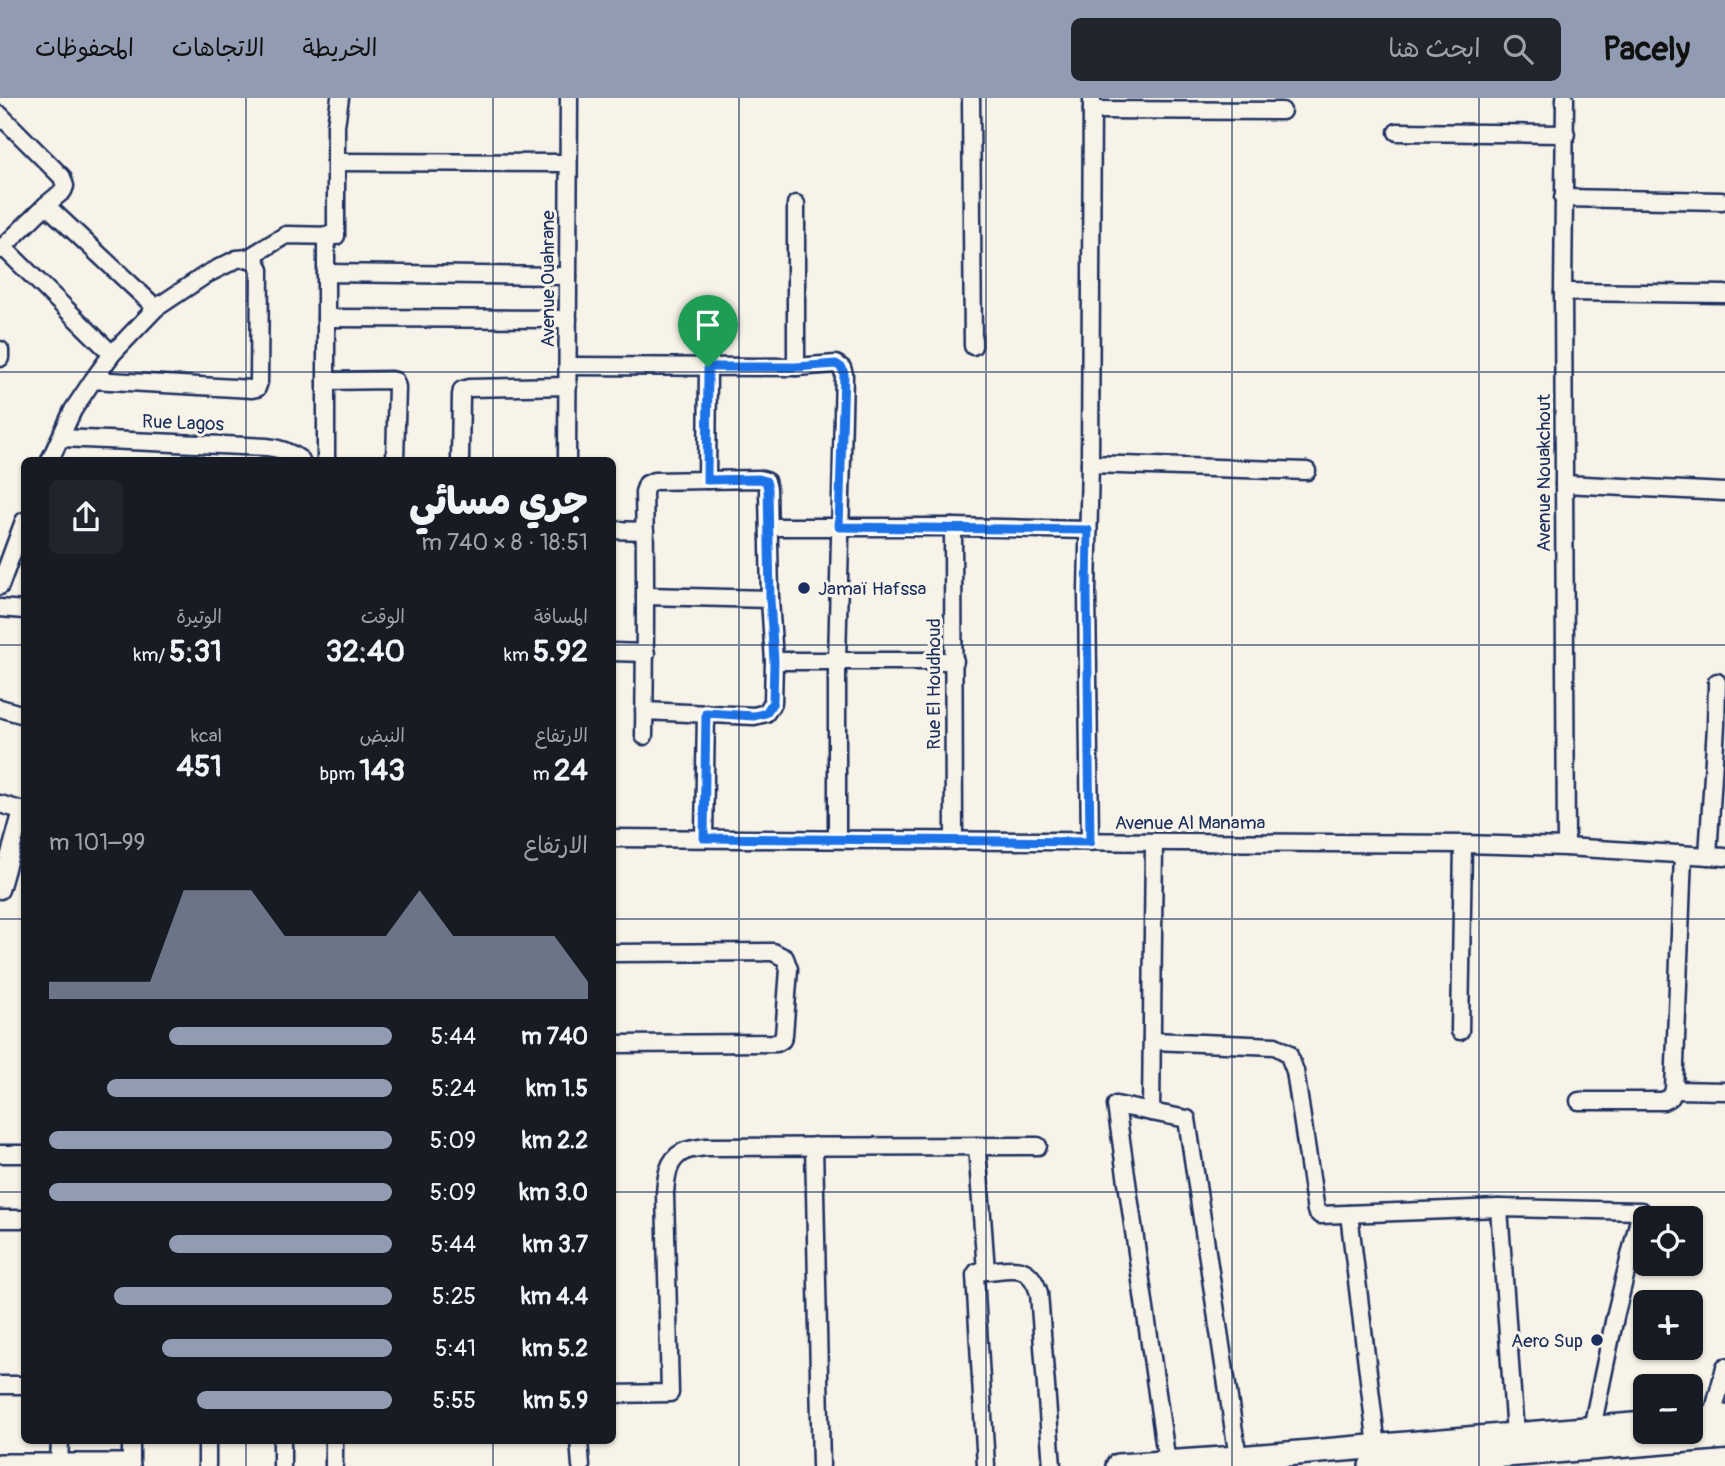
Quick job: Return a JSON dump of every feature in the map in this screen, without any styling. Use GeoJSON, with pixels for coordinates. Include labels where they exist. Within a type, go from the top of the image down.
{"type":"FeatureCollection","features":[{"type":"Feature","properties":{"kind":"main road"},"geometry":{"type":"LineString","coordinates":[[1374,1456],[1515,1434],[1633,1425]]}},
{"type":"Feature","properties":{"kind":"main road"},"geometry":{"type":"LineString","coordinates":[[1118,1466],[1238,1458],[1374,1456],[1464,1462],[1725,1437]]}},
{"type":"Feature","properties":{"kind":"main road"},"geometry":{"type":"LineString","coordinates":[[0,1466],[129,1466]]}},
{"type":"Feature","properties":{"kind":"street"},"geometry":{"type":"LineString","coordinates":[[52,457],[73,411],[93,380],[112,354],[156,308],[207,274],[237,259],[248,258],[286,235],[336,236],[336,125],[340,98]]}},
{"type":"Feature","properties":{"kind":"street","name":"Avenue Ouahrane"},"geometry":{"type":"LineString","coordinates":[[567,457],[569,98]]}},
{"type":"Feature","properties":{"kind":"street"},"geometry":{"type":"LineString","coordinates":[[971,98],[973,346]]}},
{"type":"Feature","properties":{"kind":"street","name":"Avenue Nouakchout"},"geometry":{"type":"LineString","coordinates":[[1565,98],[1563,292],[1566,847]]}},
{"type":"Feature","properties":{"kind":"street"},"geometry":{"type":"LineString","coordinates":[[1090,842],[1087,592],[1092,104],[1282,111]]}},
{"type":"Feature","properties":{"kind":"street"},"geometry":{"type":"LineString","coordinates":[[0,115],[62,177],[65,186],[63,191],[1,249],[112,354]]}},
{"type":"Feature","properties":{"kind":"street"},"geometry":{"type":"LineString","coordinates":[[1397,132],[1566,134]]}},
{"type":"Feature","properties":{"kind":"street"},"geometry":{"type":"LineString","coordinates":[[336,162],[568,163]]}},
{"type":"Feature","properties":{"kind":"street"},"geometry":{"type":"LineString","coordinates":[[1563,198],[1722,201]]}},
{"type":"Feature","properties":{"kind":"street"},"geometry":{"type":"LineString","coordinates":[[796,204],[796,367]]}},
{"type":"Feature","properties":{"kind":"street"},"geometry":{"type":"LineString","coordinates":[[46,205],[156,308]]}},
{"type":"Feature","properties":{"kind":"street"},"geometry":{"type":"LineString","coordinates":[[326,235],[326,457]]}},
{"type":"Feature","properties":{"kind":"street"},"geometry":{"type":"LineString","coordinates":[[93,380],[257,388],[260,270],[257,263],[248,258]]}},
{"type":"Feature","properties":{"kind":"street"},"geometry":{"type":"LineString","coordinates":[[326,273],[568,276]]}},
{"type":"Feature","properties":{"kind":"street"},"geometry":{"type":"LineString","coordinates":[[1563,292],[1725,294]]}},
{"type":"Feature","properties":{"kind":"street"},"geometry":{"type":"LineString","coordinates":[[326,318],[568,319]]}},
{"type":"Feature","properties":{"kind":"street"},"geometry":{"type":"LineString","coordinates":[[0,350],[0,358]]}},
{"type":"Feature","properties":{"kind":"street"},"geometry":{"type":"LineString","coordinates":[[568,366],[796,367],[836,364],[842,368],[837,839]]}},
{"type":"Feature","properties":{"kind":"street"},"geometry":{"type":"LineString","coordinates":[[707,480],[708,367]]}},
{"type":"Feature","properties":{"kind":"street"},"geometry":{"type":"LineString","coordinates":[[326,381],[395,382],[395,457]]}},
{"type":"Feature","properties":{"kind":"street"},"geometry":{"type":"LineString","coordinates":[[460,457],[463,390],[568,386]]}},
{"type":"Feature","properties":{"kind":"street","name":"Rue Lagos"},"geometry":{"type":"LineString","coordinates":[[61,438],[267,447],[296,457]]}},
{"type":"Feature","properties":{"kind":"street"},"geometry":{"type":"LineString","coordinates":[[1090,464],[1307,471]]}},
{"type":"Feature","properties":{"kind":"street"},"geometry":{"type":"LineString","coordinates":[[644,711],[754,716],[766,713],[773,702],[770,527],[766,481],[654,481],[647,484],[644,492],[646,653],[644,711],[644,736]]}},
{"type":"Feature","properties":{"kind":"street"},"geometry":{"type":"LineString","coordinates":[[1564,484],[1725,492]]}},
{"type":"Feature","properties":{"kind":"street"},"geometry":{"type":"LineString","coordinates":[[0,586],[5,559],[21,527]]}},
{"type":"Feature","properties":{"kind":"street"},"geometry":{"type":"LineString","coordinates":[[770,527],[1088,530]]}},
{"type":"Feature","properties":{"kind":"street","name":"Rue El Houdhoud"},"geometry":{"type":"LineString","coordinates":[[953,527],[954,841]]}},
{"type":"Feature","properties":{"kind":"street"},"geometry":{"type":"LineString","coordinates":[[616,530],[645,531]]}},
{"type":"Feature","properties":{"kind":"street"},"geometry":{"type":"LineString","coordinates":[[645,596],[770,599]]}},
{"type":"Feature","properties":{"kind":"street"},"geometry":{"type":"LineString","coordinates":[[0,608],[21,610]]}},
{"type":"Feature","properties":{"kind":"street"},"geometry":{"type":"LineString","coordinates":[[616,652],[646,653]]}},
{"type":"Feature","properties":{"kind":"street"},"geometry":{"type":"LineString","coordinates":[[774,661],[955,661]]}},
{"type":"Feature","properties":{"kind":"street"},"geometry":{"type":"LineString","coordinates":[[1708,856],[1717,682]]}},
{"type":"Feature","properties":{"kind":"street"},"geometry":{"type":"LineString","coordinates":[[0,709],[21,714]]}},
{"type":"Feature","properties":{"kind":"street"},"geometry":{"type":"LineString","coordinates":[[704,838],[706,713]]}},
{"type":"Feature","properties":{"kind":"street"},"geometry":{"type":"LineString","coordinates":[[0,804],[21,810]]}},
{"type":"Feature","properties":{"kind":"street"},"geometry":{"type":"LineString","coordinates":[[0,890],[21,818]]}},
{"type":"Feature","properties":{"kind":"street","name":"Avenue Al Manama"},"geometry":{"type":"LineString","coordinates":[[616,838],[1464,844],[1725,857]]}},
{"type":"Feature","properties":{"kind":"street"},"geometry":{"type":"LineString","coordinates":[[1151,1112],[1154,842]]}},
{"type":"Feature","properties":{"kind":"street"},"geometry":{"type":"LineString","coordinates":[[1460,1031],[1464,844]]}},
{"type":"Feature","properties":{"kind":"street"},"geometry":{"type":"LineString","coordinates":[[1579,1101],[1663,1101],[1671,1097],[1674,1090],[1683,855]]}},
{"type":"Feature","properties":{"kind":"street"},"geometry":{"type":"LineString","coordinates":[[616,953],[773,952],[785,958],[789,969],[782,1040],[616,1044]]}},
{"type":"Feature","properties":{"kind":"street"},"geometry":{"type":"LineString","coordinates":[[1152,1041],[1268,1045],[1288,1053],[1295,1071],[1317,1214],[1324,1216],[1499,1208],[1641,1211],[1591,1428]]}},
{"type":"Feature","properties":{"kind":"street"},"geometry":{"type":"LineString","coordinates":[[1674,1090],[1725,1091]]}},
{"type":"Feature","properties":{"kind":"street"},"geometry":{"type":"LineString","coordinates":[[1167,1463],[1116,1105],[1187,1119],[1238,1458]]}},
{"type":"Feature","properties":{"kind":"street"},"geometry":{"type":"LineString","coordinates":[[814,1146],[821,1466]]}},
{"type":"Feature","properties":{"kind":"street"},"geometry":{"type":"LineString","coordinates":[[978,1146],[986,1271]]}},
{"type":"Feature","properties":{"kind":"street"},"geometry":{"type":"LineString","coordinates":[[616,1394],[670,1393],[666,1178],[670,1163],[682,1152],[706,1147],[1038,1146]]}},
{"type":"Feature","properties":{"kind":"street"},"geometry":{"type":"LineString","coordinates":[[0,1154],[21,1154]]}},
{"type":"Feature","properties":{"kind":"street"},"geometry":{"type":"LineString","coordinates":[[1499,1208],[1515,1434]]}},
{"type":"Feature","properties":{"kind":"street"},"geometry":{"type":"LineString","coordinates":[[1349,1214],[1374,1456]]}},
{"type":"Feature","properties":{"kind":"street"},"geometry":{"type":"LineString","coordinates":[[0,1220],[21,1219]]}},
{"type":"Feature","properties":{"kind":"street"},"geometry":{"type":"LineString","coordinates":[[986,1466],[975,1275],[979,1271],[1014,1269],[1026,1271],[1034,1279],[1039,1293],[1052,1466]]}},
{"type":"Feature","properties":{"kind":"street"},"geometry":{"type":"LineString","coordinates":[[1709,1418],[1725,1367]]}},
{"type":"Feature","properties":{"kind":"street"},"geometry":{"type":"LineString","coordinates":[[0,1385],[21,1385]]}},
{"type":"Feature","properties":{"kind":"street"},"geometry":{"type":"LineString","coordinates":[[59,1466],[60,1444]]}},
{"type":"Feature","properties":{"kind":"street"},"geometry":{"type":"LineString","coordinates":[[129,1466],[131,1444]]}},
{"type":"Feature","properties":{"kind":"street"},"geometry":{"type":"LineString","coordinates":[[207,1444],[207,1466]]}},
{"type":"Feature","properties":{"kind":"street"},"geometry":{"type":"LineString","coordinates":[[282,1444],[282,1466]]}},
{"type":"Feature","properties":{"kind":"street"},"geometry":{"type":"LineString","coordinates":[[334,1444],[334,1466]]}},
{"type":"Feature","properties":{"kind":"street"},"geometry":{"type":"LineString","coordinates":[[579,1444],[580,1466]]}},
{"type":"Feature","properties":{"kind":"place","name":"Jamaï Hafssa"},"geometry":{"type":"Point","coordinates":[804,588]}},
{"type":"Feature","properties":{"kind":"place","name":"Aero Sup"},"geometry":{"type":"Point","coordinates":[1597,1340]}},
{"type":"Feature","properties":{"kind":"route"},"geometry":{"type":"LineString","coordinates":[[836,364],[842,368],[844,374],[839,527],[1088,530],[1090,842],[704,838],[706,713],[754,716],[766,713],[773,702],[774,661],[768,489],[766,481],[759,479],[707,480],[708,367],[836,364]]}}]}
